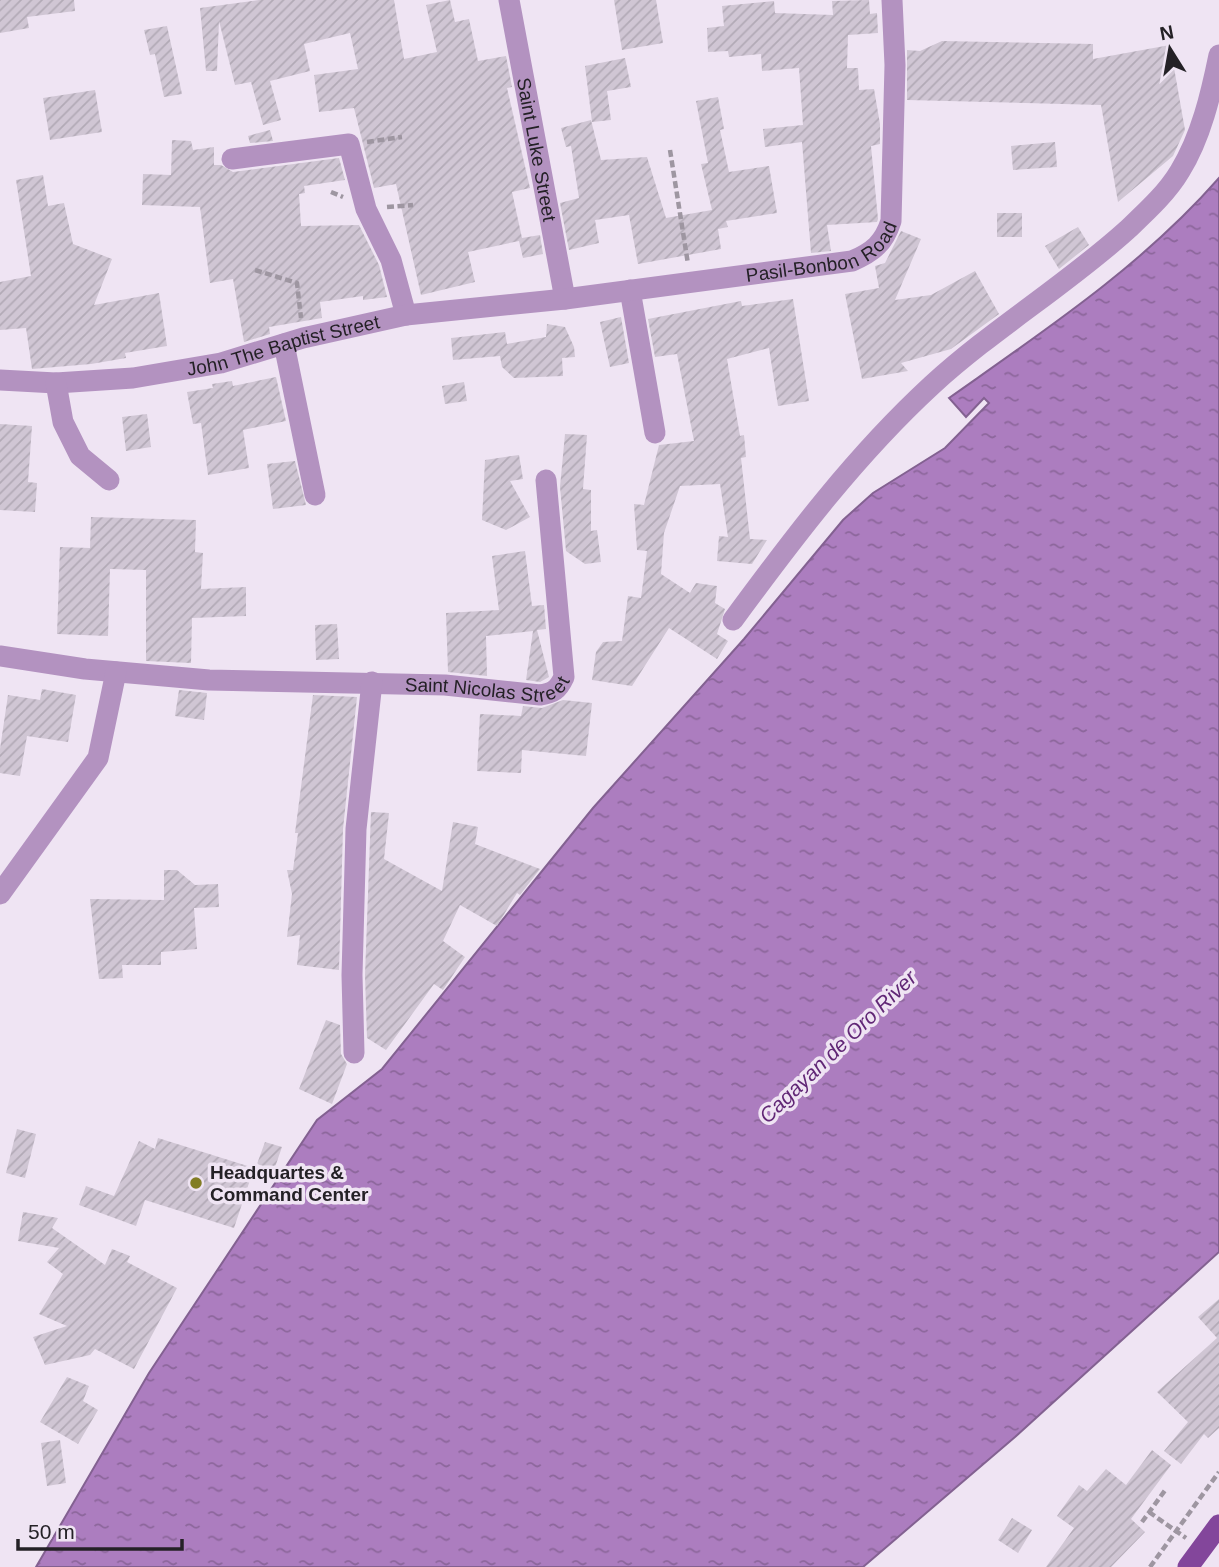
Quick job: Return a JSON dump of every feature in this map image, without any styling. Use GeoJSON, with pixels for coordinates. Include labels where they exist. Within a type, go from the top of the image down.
{"type":"FeatureCollection","features":[{"type":"Feature","properties":{"kind":"main road"},"geometry":{"type":"LineString","coordinates":[[1188,1567],[1219,1525]]}},
{"type":"Feature","properties":{"kind":"street","name":"Saint Luke Street"},"geometry":{"type":"LineString","coordinates":[[509,0],[565,299]]}},
{"type":"Feature","properties":{"kind":"street","name":"Pasil-Bonbon Road"},"geometry":{"type":"LineString","coordinates":[[565,299],[852,261],[871,253],[886,239],[891,221],[895,65],[892,0]]}},
{"type":"Feature","properties":{"kind":"street"},"geometry":{"type":"LineString","coordinates":[[733,620],[828,495],[931,386],[982,341],[1111,244],[1150,208],[1180,172],[1196,139],[1219,55]]}},
{"type":"Feature","properties":{"kind":"street"},"geometry":{"type":"LineString","coordinates":[[232,159],[349,144],[366,209],[391,260],[405,315]]}},
{"type":"Feature","properties":{"kind":"street"},"geometry":{"type":"LineString","coordinates":[[630,290],[655,433]]}},
{"type":"Feature","properties":{"kind":"street","name":"John The Baptist Street"},"geometry":{"type":"LineString","coordinates":[[0,380],[56,383],[133,378],[221,363],[293,341],[405,315],[565,299]]}},
{"type":"Feature","properties":{"kind":"street"},"geometry":{"type":"LineString","coordinates":[[293,341],[315,495]]}},
{"type":"Feature","properties":{"kind":"street"},"geometry":{"type":"LineString","coordinates":[[56,383],[63,422],[80,456],[109,480]]}},
{"type":"Feature","properties":{"kind":"street","name":"Saint Nicolas Street"},"geometry":{"type":"LineString","coordinates":[[0,656],[116,672],[209,680],[445,685],[540,695],[559,688],[564,677],[546,480]]}},
{"type":"Feature","properties":{"kind":"street"},"geometry":{"type":"LineString","coordinates":[[0,894],[98,758],[116,672]]}},
{"type":"Feature","properties":{"kind":"street","name":"Saint Nicolas Street"},"geometry":{"type":"LineString","coordinates":[[354,1054],[352,975],[356,829],[372,682]]}},
{"type":"Feature","properties":{"kind":"path"},"geometry":{"type":"LineString","coordinates":[[349,144],[402,137]]}},
{"type":"Feature","properties":{"kind":"path"},"geometry":{"type":"LineString","coordinates":[[670,150],[691,283]]}},
{"type":"Feature","properties":{"kind":"path"},"geometry":{"type":"LineString","coordinates":[[255,270],[297,283],[293,341]]}},
{"type":"Feature","properties":{"kind":"path"},"geometry":{"type":"LineString","coordinates":[[1150,1567],[1219,1472]]}},
{"type":"Feature","properties":{"kind":"path"},"geometry":{"type":"LineString","coordinates":[[1142,1522],[1166,1489]]}},
{"type":"Feature","properties":{"kind":"path"},"geometry":{"type":"LineString","coordinates":[[1149,1512],[1176,1531]]}},
{"type":"Feature","properties":{"kind":"water","name":"Cagayan de Oro River"},"geometry":{"type":"Polygon","coordinates":[[[1219,178],[1219,1252],[1015,1437],[863,1567],[36,1567],[149,1373],[317,1120],[382,1069],[593,808],[744,639],[843,520],[873,493],[945,448],[989,403],[984,398],[966,417],[949,398],[1125,269],[1189,210],[1219,178]]]}},
{"type":"Feature","properties":{"kind":"building"},"geometry":{"type":"Polygon","coordinates":[[[0,0],[74,0],[75,11],[27,17],[29,28],[0,33],[0,0]]]}},
{"type":"Feature","properties":{"kind":"building"},"geometry":{"type":"Polygon","coordinates":[[[259,0],[394,0],[404,59],[437,52],[426,5],[450,0],[455,22],[469,19],[478,61],[506,56],[512,87],[507,88],[530,188],[512,192],[522,238],[540,235],[543,254],[523,258],[519,241],[468,252],[475,282],[421,295],[396,184],[374,188],[354,108],[319,112],[314,75],[358,69],[350,33],[304,44],[310,71],[270,81],[281,120],[263,125],[251,82],[235,85],[219,21],[217,71],[206,71],[200,8],[259,0]]]}},
{"type":"Feature","properties":{"kind":"building"},"geometry":{"type":"Polygon","coordinates":[[[614,0],[656,0],[663,43],[622,50],[614,0]]]}},
{"type":"Feature","properties":{"kind":"building"},"geometry":{"type":"Polygon","coordinates":[[[869,0],[870,14],[877,13],[878,33],[848,35],[847,68],[858,68],[859,90],[874,89],[880,124],[880,144],[871,146],[878,219],[877,222],[827,225],[831,251],[811,253],[802,142],[765,147],[763,129],[803,125],[799,68],[762,71],[761,54],[729,57],[728,51],[708,52],[707,28],[724,26],[722,6],[774,1],[775,13],[833,15],[832,1],[869,0]]]}},
{"type":"Feature","properties":{"kind":"building"},"geometry":{"type":"Polygon","coordinates":[[[167,26],[182,94],[164,97],[155,54],[150,55],[144,30],[167,26]]]}},
{"type":"Feature","properties":{"kind":"building"},"geometry":{"type":"Polygon","coordinates":[[[942,41],[1093,44],[1093,59],[1170,45],[1185,130],[1173,156],[1118,202],[1101,105],[907,100],[907,50],[920,51],[942,41]]]}},
{"type":"Feature","properties":{"kind":"building"},"geometry":{"type":"Polygon","coordinates":[[[625,58],[631,87],[607,91],[611,120],[592,122],[585,66],[625,58]]]}},
{"type":"Feature","properties":{"kind":"building"},"geometry":{"type":"Polygon","coordinates":[[[95,90],[102,132],[50,140],[43,98],[95,90]]]}},
{"type":"Feature","properties":{"kind":"building"},"geometry":{"type":"Polygon","coordinates":[[[718,97],[724,129],[720,130],[729,172],[769,166],[777,213],[726,221],[728,227],[718,229],[721,249],[638,264],[629,215],[595,220],[599,243],[569,250],[560,203],[579,198],[571,146],[566,147],[561,128],[591,120],[601,160],[647,157],[666,218],[712,210],[701,164],[708,163],[696,101],[718,97]]]}},
{"type":"Feature","properties":{"kind":"building"},"geometry":{"type":"Polygon","coordinates":[[[270,130],[273,141],[250,143],[248,136],[270,130]]]}},
{"type":"Feature","properties":{"kind":"building"},"geometry":{"type":"Polygon","coordinates":[[[172,140],[191,141],[193,150],[214,147],[214,165],[221,165],[233,172],[339,158],[345,180],[304,186],[305,193],[299,194],[301,226],[359,225],[379,265],[387,297],[363,300],[363,296],[320,302],[322,318],[269,327],[270,334],[244,342],[233,279],[210,283],[200,207],[142,205],[143,174],[171,175],[172,140]]]}},
{"type":"Feature","properties":{"kind":"building"},"geometry":{"type":"Polygon","coordinates":[[[1055,142],[1057,167],[1013,170],[1011,146],[1055,142]]]}},
{"type":"Feature","properties":{"kind":"building"},"geometry":{"type":"Polygon","coordinates":[[[43,175],[48,206],[64,203],[73,244],[112,259],[94,305],[159,293],[167,346],[125,353],[126,358],[91,364],[32,369],[26,328],[0,330],[0,282],[31,276],[16,180],[43,175]]]}},
{"type":"Feature","properties":{"kind":"building"},"geometry":{"type":"Polygon","coordinates":[[[997,213],[1022,213],[1022,237],[997,237],[997,213]]]}},
{"type":"Feature","properties":{"kind":"building"},"geometry":{"type":"Polygon","coordinates":[[[1078,227],[1089,245],[1059,269],[1045,246],[1078,227]]]}},
{"type":"Feature","properties":{"kind":"building"},"geometry":{"type":"Polygon","coordinates":[[[901,231],[921,239],[895,300],[931,295],[975,271],[999,314],[951,349],[901,363],[908,371],[862,379],[845,294],[879,288],[875,266],[885,263],[901,231]]]}},
{"type":"Feature","properties":{"kind":"building"},"geometry":{"type":"Polygon","coordinates":[[[793,299],[809,401],[778,406],[769,348],[727,359],[740,436],[744,435],[746,457],[741,458],[750,539],[767,540],[752,564],[717,561],[719,536],[728,537],[720,484],[680,486],[664,533],[661,574],[690,593],[696,583],[717,586],[715,603],[725,609],[717,634],[728,641],[717,659],[669,628],[632,686],[592,680],[596,652],[603,642],[622,641],[628,596],[641,598],[647,551],[637,550],[634,504],[644,505],[659,445],[694,441],[677,354],[655,357],[648,319],[741,301],[742,306],[793,299]]]}},
{"type":"Feature","properties":{"kind":"building"},"geometry":{"type":"Polygon","coordinates":[[[621,317],[629,363],[610,367],[600,322],[621,317]]]}},
{"type":"Feature","properties":{"kind":"building"},"geometry":{"type":"Polygon","coordinates":[[[547,324],[565,327],[574,347],[575,357],[562,358],[563,376],[514,378],[502,367],[500,356],[453,360],[451,338],[505,332],[507,344],[546,337],[547,324]]]}},
{"type":"Feature","properties":{"kind":"building"},"geometry":{"type":"Polygon","coordinates":[[[276,377],[286,421],[243,430],[249,468],[208,475],[201,423],[193,424],[187,392],[213,388],[212,384],[232,381],[233,386],[276,377]]]}},
{"type":"Feature","properties":{"kind":"building"},"geometry":{"type":"Polygon","coordinates":[[[464,382],[467,401],[445,404],[442,386],[464,382]]]}},
{"type":"Feature","properties":{"kind":"building"},"geometry":{"type":"Polygon","coordinates":[[[147,414],[151,447],[126,451],[122,417],[147,414]]]}},
{"type":"Feature","properties":{"kind":"building"},"geometry":{"type":"Polygon","coordinates":[[[0,424],[32,426],[28,482],[37,483],[35,512],[0,510],[0,424]]]}},
{"type":"Feature","properties":{"kind":"building"},"geometry":{"type":"Polygon","coordinates":[[[565,434],[587,435],[583,489],[591,490],[591,531],[597,530],[601,562],[585,564],[566,551],[560,487],[565,434]]]}},
{"type":"Feature","properties":{"kind":"building"},"geometry":{"type":"Polygon","coordinates":[[[519,455],[523,479],[510,481],[530,517],[506,530],[482,520],[485,460],[519,455]]]}},
{"type":"Feature","properties":{"kind":"building"},"geometry":{"type":"Polygon","coordinates":[[[295,461],[306,505],[273,509],[267,464],[295,461]]]}},
{"type":"Feature","properties":{"kind":"building"},"geometry":{"type":"Polygon","coordinates":[[[91,517],[196,520],[195,552],[203,553],[201,589],[246,587],[246,616],[192,618],[191,663],[146,661],[146,570],[110,569],[108,636],[57,634],[60,547],[90,548],[91,517]]]}},
{"type":"Feature","properties":{"kind":"building"},"geometry":{"type":"Polygon","coordinates":[[[525,551],[532,606],[544,605],[546,629],[537,630],[549,677],[540,682],[526,680],[533,631],[486,636],[487,676],[448,672],[446,613],[499,610],[492,556],[525,551]]]}},
{"type":"Feature","properties":{"kind":"building"},"geometry":{"type":"Polygon","coordinates":[[[337,624],[339,659],[316,660],[315,625],[337,624]]]}},
{"type":"Feature","properties":{"kind":"building"},"geometry":{"type":"Polygon","coordinates":[[[42,689],[76,695],[68,742],[27,736],[20,776],[0,773],[0,749],[8,695],[40,700],[42,689]]]}},
{"type":"Feature","properties":{"kind":"building"},"geometry":{"type":"Polygon","coordinates":[[[179,690],[207,693],[204,720],[175,716],[179,690]]]}},
{"type":"Feature","properties":{"kind":"building"},"geometry":{"type":"Polygon","coordinates":[[[313,695],[357,697],[343,829],[339,970],[297,965],[300,935],[287,937],[292,894],[287,870],[293,870],[298,833],[295,833],[313,695]]]}},
{"type":"Feature","properties":{"kind":"building"},"geometry":{"type":"Polygon","coordinates":[[[563,700],[592,703],[586,756],[522,750],[521,773],[477,771],[480,714],[521,716],[523,706],[542,708],[563,700]]]}},
{"type":"Feature","properties":{"kind":"building"},"geometry":{"type":"Polygon","coordinates":[[[371,812],[389,813],[384,859],[442,891],[453,822],[478,827],[475,844],[540,869],[520,895],[517,893],[497,926],[460,905],[443,941],[465,957],[443,990],[434,984],[386,1050],[367,1038],[365,975],[371,812]]]}},
{"type":"Feature","properties":{"kind":"building"},"geometry":{"type":"Polygon","coordinates":[[[164,870],[177,870],[195,885],[218,884],[219,907],[194,908],[197,949],[161,952],[161,965],[122,965],[123,978],[99,979],[90,899],[164,900],[164,870]]]}},
{"type":"Feature","properties":{"kind":"building"},"geometry":{"type":"Polygon","coordinates":[[[326,1020],[340,1025],[341,1054],[347,1064],[332,1104],[299,1089],[326,1020]]]}},
{"type":"Feature","properties":{"kind":"building"},"geometry":{"type":"Polygon","coordinates":[[[17,1129],[36,1134],[25,1178],[6,1173],[17,1129]]]}},
{"type":"Feature","properties":{"kind":"building","name":"Headquartes & Command Center"},"geometry":{"type":"Polygon","coordinates":[[[158,1138],[254,1168],[234,1228],[145,1200],[136,1226],[79,1205],[86,1186],[114,1196],[139,1141],[155,1149],[158,1138]]]}},
{"type":"Feature","properties":{"kind":"building"},"geometry":{"type":"Polygon","coordinates":[[[265,1142],[282,1147],[274,1170],[257,1164],[265,1142]]]}},
{"type":"Feature","properties":{"kind":"building"},"geometry":{"type":"Polygon","coordinates":[[[23,1212],[58,1218],[52,1228],[105,1265],[112,1249],[130,1256],[127,1262],[177,1288],[134,1369],[95,1349],[90,1355],[45,1365],[33,1337],[67,1326],[39,1314],[63,1274],[47,1262],[59,1248],[18,1241],[23,1212]]]}},
{"type":"Feature","properties":{"kind":"building"},"geometry":{"type":"Polygon","coordinates":[[[1219,1299],[1219,1428],[1208,1438],[1204,1434],[1181,1464],[1164,1451],[1188,1422],[1157,1392],[1217,1338],[1198,1317],[1219,1299]]]}},
{"type":"Feature","properties":{"kind":"building"},"geometry":{"type":"Polygon","coordinates":[[[67,1377],[89,1386],[83,1401],[98,1410],[78,1444],[40,1422],[67,1377]]]}},
{"type":"Feature","properties":{"kind":"building"},"geometry":{"type":"Polygon","coordinates":[[[60,1440],[66,1483],[47,1486],[41,1443],[60,1440]]]}},
{"type":"Feature","properties":{"kind":"building"},"geometry":{"type":"Polygon","coordinates":[[[1152,1450],[1171,1465],[1131,1519],[1145,1532],[1111,1567],[1046,1567],[1074,1528],[1057,1516],[1079,1485],[1087,1491],[1106,1469],[1126,1485],[1152,1450]]]}},
{"type":"Feature","properties":{"kind":"building"},"geometry":{"type":"Polygon","coordinates":[[[1012,1518],[1032,1530],[1018,1553],[998,1540],[1012,1518]]]}},
{"type":"Feature","properties":{"kind":"place","name":"Headquartes & Command Center"},"geometry":{"type":"Point","coordinates":[196,1183]}}]}
